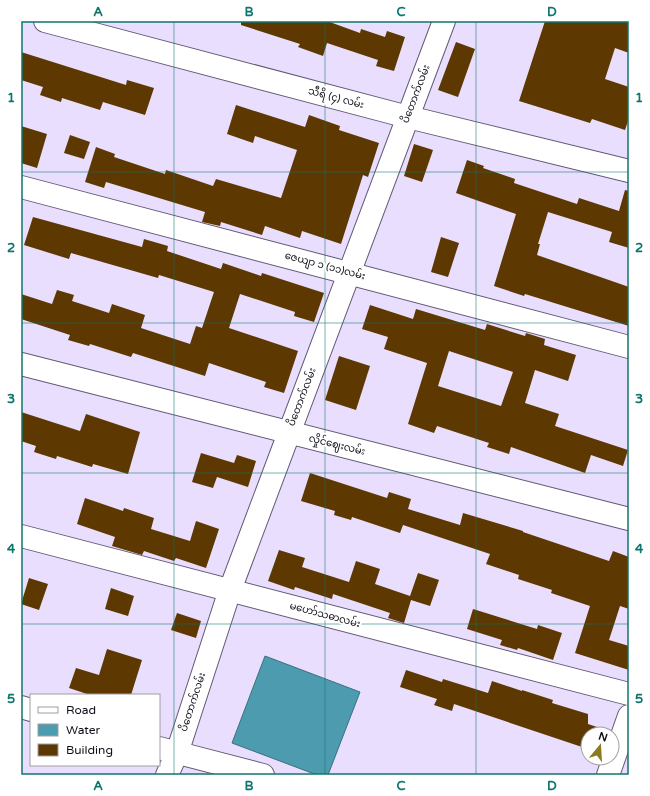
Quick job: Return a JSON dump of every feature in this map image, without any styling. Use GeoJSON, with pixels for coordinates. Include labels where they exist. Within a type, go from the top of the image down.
{"type":"FeatureCollection","features":[{"type":"Feature","properties":{"kind":"street","name":"သီရိ (၄) လမ်း"},"geometry":{"type":"LineString","coordinates":[[45,21],[408,117],[629,171]]}},
{"type":"Feature","properties":{"kind":"street","name":"ပိတောက်လမ်း"},"geometry":{"type":"LineString","coordinates":[[167,775],[168,750],[230,590],[444,21]]}},
{"type":"Feature","properties":{"kind":"street","name":"ဇေယျာ ၁ (၁၁)လမ်း"},"geometry":{"type":"LineString","coordinates":[[21,187],[629,347]]}},
{"type":"Feature","properties":{"kind":"street","name":"လှိုင်ဈေးလမ်း"},"geometry":{"type":"LineString","coordinates":[[21,364],[629,519]]}},
{"type":"Feature","properties":{"kind":"street","name":"မဟော်သဓာလမ်း"},"geometry":{"type":"LineString","coordinates":[[21,536],[629,694]]}},
{"type":"Feature","properties":{"kind":"street"},"geometry":{"type":"LineString","coordinates":[[608,775],[629,716]]}},
{"type":"Feature","properties":{"kind":"street"},"geometry":{"type":"LineString","coordinates":[[168,750],[263,775]]}},
{"type":"Feature","properties":{"kind":"water"},"geometry":{"type":"Polygon","coordinates":[[[265,656],[360,692],[328,775],[317,775],[232,743],[265,656]]]}},
{"type":"Feature","properties":{"kind":"building"},"geometry":{"type":"Polygon","coordinates":[[[241,21],[327,21],[360,33],[361,29],[385,37],[387,31],[405,37],[394,71],[376,66],[378,60],[327,43],[323,56],[298,47],[300,44],[241,25],[241,21]]]}},
{"type":"Feature","properties":{"kind":"building"},"geometry":{"type":"Polygon","coordinates":[[[545,21],[629,21],[629,53],[615,48],[605,79],[629,87],[629,118],[625,130],[592,119],[590,123],[519,101],[545,21]]]}},
{"type":"Feature","properties":{"kind":"building"},"geometry":{"type":"Polygon","coordinates":[[[456,42],[475,49],[458,97],[438,90],[456,42]]]}},
{"type":"Feature","properties":{"kind":"building"},"geometry":{"type":"Polygon","coordinates":[[[21,52],[126,85],[127,80],[154,88],[145,115],[103,102],[100,110],[62,98],[61,102],[40,95],[43,87],[21,80],[21,52]]]}},
{"type":"Feature","properties":{"kind":"building"},"geometry":{"type":"Polygon","coordinates":[[[236,105],[305,127],[309,115],[340,126],[339,130],[379,143],[368,177],[363,175],[341,244],[302,231],[300,238],[265,226],[262,235],[221,222],[220,226],[202,222],[205,212],[106,182],[104,188],[85,182],[96,147],[115,154],[114,157],[165,174],[166,170],[213,186],[216,179],[281,198],[297,150],[255,136],[253,143],[227,134],[236,105]]]}},
{"type":"Feature","properties":{"kind":"building"},"geometry":{"type":"Polygon","coordinates":[[[21,126],[47,134],[37,168],[21,163],[21,126]]]}},
{"type":"Feature","properties":{"kind":"building"},"geometry":{"type":"Polygon","coordinates":[[[70,135],[90,142],[84,159],[64,153],[70,135]]]}},
{"type":"Feature","properties":{"kind":"building"},"geometry":{"type":"Polygon","coordinates":[[[414,144],[433,150],[422,182],[404,176],[414,144]]]}},
{"type":"Feature","properties":{"kind":"building"},"geometry":{"type":"Polygon","coordinates":[[[467,160],[484,166],[483,168],[515,179],[514,183],[577,204],[579,198],[619,211],[625,190],[629,191],[629,248],[609,242],[612,232],[548,212],[538,244],[540,244],[537,255],[629,287],[629,326],[494,286],[516,214],[456,193],[467,160]]]}},
{"type":"Feature","properties":{"kind":"building"},"geometry":{"type":"Polygon","coordinates":[[[33,217],[142,247],[144,239],[168,246],[167,251],[221,269],[223,263],[261,276],[262,273],[324,293],[314,322],[294,316],[295,312],[240,294],[229,328],[298,351],[284,393],[264,387],[266,382],[209,363],[205,376],[133,353],[131,357],[90,344],[89,346],[68,340],[70,335],[21,319],[21,294],[52,304],[57,290],[74,295],[72,301],[109,313],[112,304],[145,315],[141,328],[190,344],[196,326],[202,328],[214,292],[159,275],[158,278],[71,253],[69,259],[24,245],[33,217]]]}},
{"type":"Feature","properties":{"kind":"building"},"geometry":{"type":"Polygon","coordinates":[[[441,237],[459,243],[448,277],[431,272],[441,237]]]}},
{"type":"Feature","properties":{"kind":"building"},"geometry":{"type":"Polygon","coordinates":[[[370,305],[413,319],[416,309],[485,330],[487,324],[525,336],[526,333],[545,339],[544,345],[576,355],[568,381],[535,370],[525,403],[559,414],[555,426],[628,450],[623,466],[591,455],[585,473],[511,447],[509,454],[487,447],[489,443],[437,426],[434,433],[408,424],[427,363],[384,349],[388,337],[362,329],[370,305]],[[449,351],[438,386],[501,406],[513,372],[449,351]]]}},
{"type":"Feature","properties":{"kind":"building"},"geometry":{"type":"Polygon","coordinates":[[[339,356],[370,366],[356,410],[325,400],[339,356]]]}},
{"type":"Feature","properties":{"kind":"building"},"geometry":{"type":"Polygon","coordinates":[[[21,412],[80,431],[86,414],[140,432],[128,474],[93,464],[92,467],[57,456],[56,459],[34,452],[36,446],[21,441],[21,412]]]}},
{"type":"Feature","properties":{"kind":"building"},"geometry":{"type":"Polygon","coordinates":[[[201,453],[234,463],[237,455],[256,461],[248,487],[217,477],[213,488],[192,482],[201,453]]]}},
{"type":"Feature","properties":{"kind":"building"},"geometry":{"type":"Polygon","coordinates":[[[310,473],[387,498],[389,492],[411,499],[408,509],[460,525],[463,513],[523,531],[609,561],[613,551],[629,557],[629,609],[620,606],[609,640],[629,646],[629,670],[575,653],[590,606],[551,593],[552,590],[518,579],[519,575],[486,564],[490,554],[403,525],[400,533],[352,517],[351,520],[334,515],[335,511],[301,501],[310,473]]]}},
{"type":"Feature","properties":{"kind":"building"},"geometry":{"type":"Polygon","coordinates":[[[85,498],[123,511],[124,508],[154,518],[151,529],[190,541],[196,521],[219,529],[206,568],[176,558],[174,561],[144,551],[142,555],[112,546],[115,537],[77,524],[85,498]]]}},
{"type":"Feature","properties":{"kind":"building"},"geometry":{"type":"Polygon","coordinates":[[[279,550],[305,558],[302,567],[349,582],[356,561],[380,569],[375,584],[410,596],[418,573],[439,580],[430,606],[411,600],[404,623],[388,618],[390,613],[333,594],[332,599],[295,587],[294,590],[268,581],[279,550]]]}},
{"type":"Feature","properties":{"kind":"building"},"geometry":{"type":"Polygon","coordinates":[[[29,578],[48,584],[39,610],[21,604],[29,578]]]}},
{"type":"Feature","properties":{"kind":"building"},"geometry":{"type":"Polygon","coordinates":[[[111,588],[134,596],[128,616],[105,609],[111,588]]]}},
{"type":"Feature","properties":{"kind":"building"},"geometry":{"type":"Polygon","coordinates":[[[473,609],[537,629],[538,625],[562,633],[553,660],[518,648],[517,650],[500,645],[502,640],[467,629],[473,609]]]}},
{"type":"Feature","properties":{"kind":"building"},"geometry":{"type":"Polygon","coordinates":[[[177,613],[201,621],[196,638],[171,630],[177,613]]]}},
{"type":"Feature","properties":{"kind":"building"},"geometry":{"type":"Polygon","coordinates":[[[107,649],[142,660],[131,694],[87,694],[69,688],[76,668],[99,675],[107,649]]]}},
{"type":"Feature","properties":{"kind":"building"},"geometry":{"type":"Polygon","coordinates":[[[406,670],[442,682],[443,679],[488,693],[492,681],[553,700],[552,703],[588,714],[588,724],[594,726],[580,726],[580,746],[454,704],[452,711],[434,705],[437,699],[400,687],[406,670]]]}}]}
